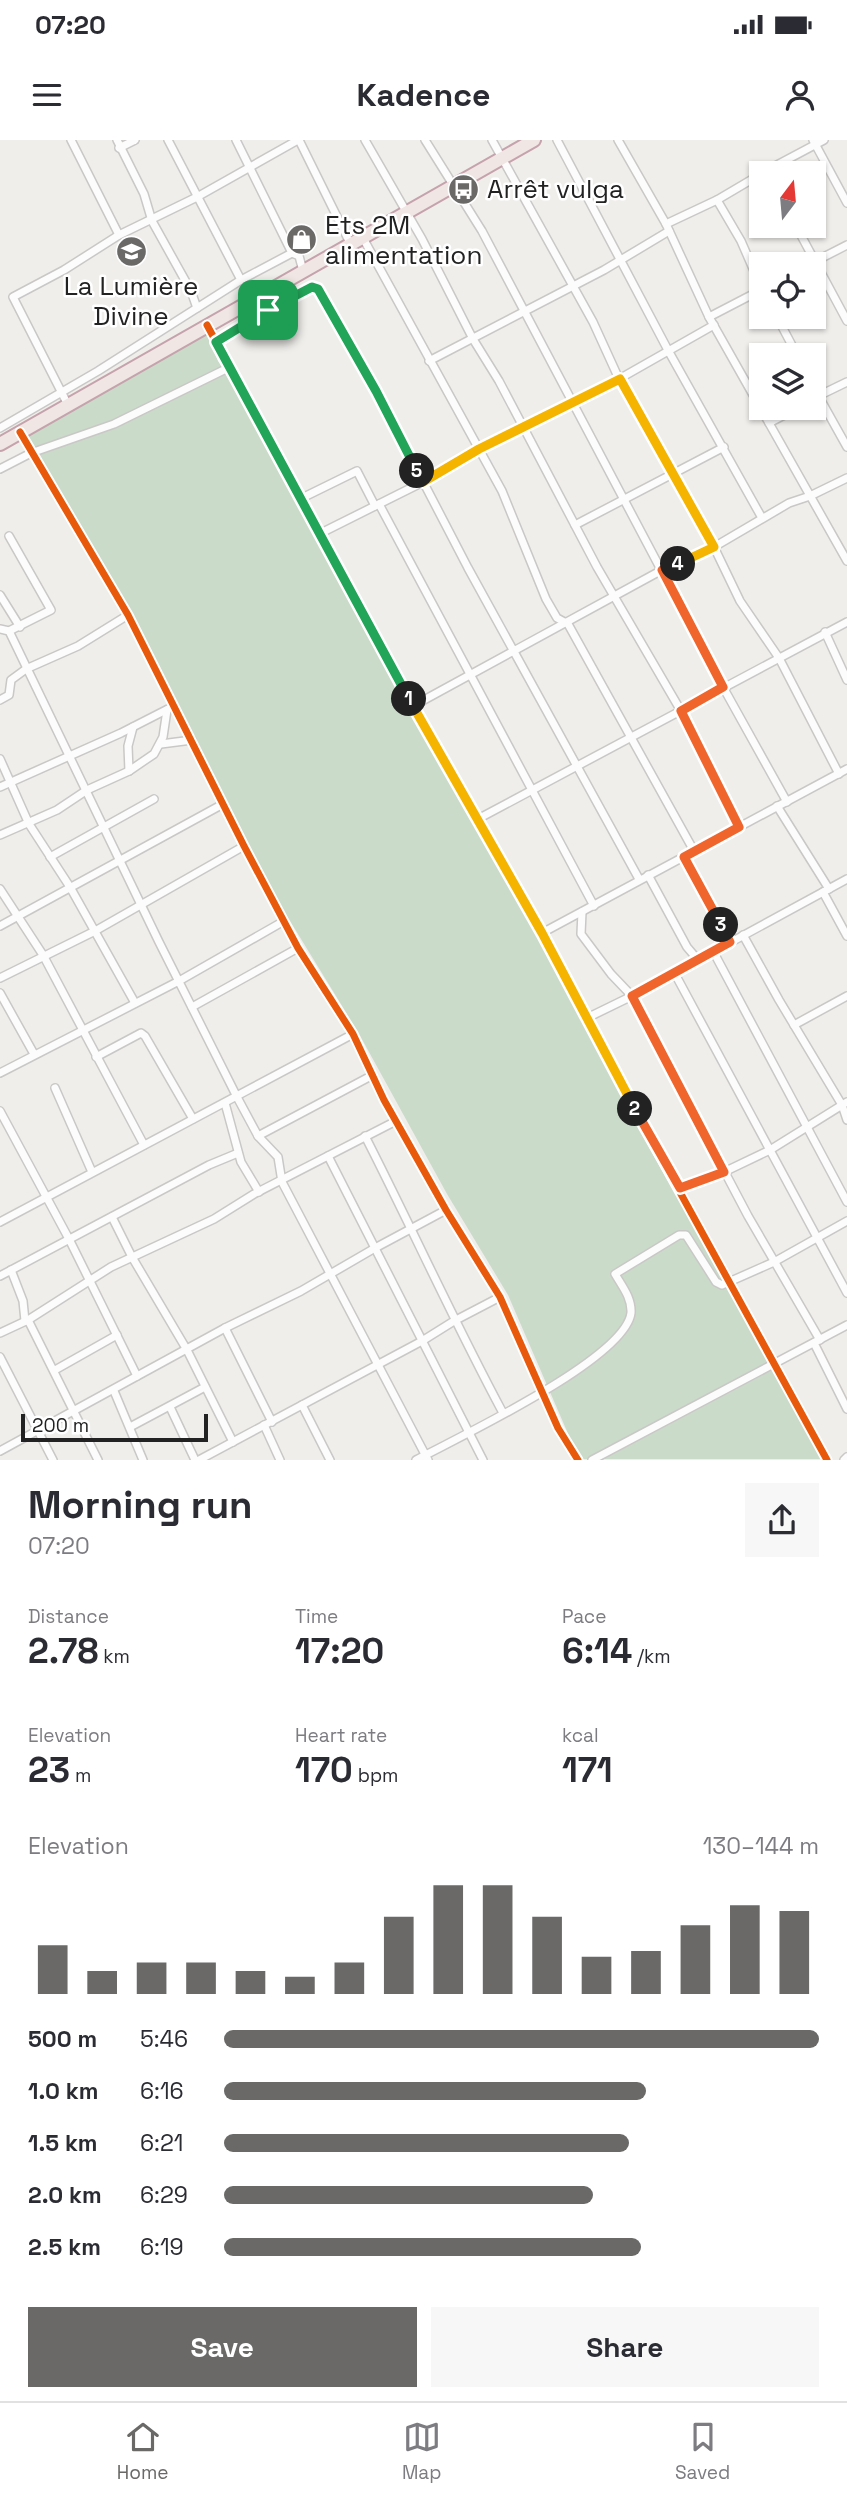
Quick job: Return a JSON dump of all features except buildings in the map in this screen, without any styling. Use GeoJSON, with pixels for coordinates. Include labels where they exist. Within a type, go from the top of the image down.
{"type":"FeatureCollection","features":[{"type":"Feature","properties":{"kind":"highway"},"geometry":{"type":"LineString","coordinates":[[0,444],[534,140]]}},
{"type":"Feature","properties":{"kind":"street"},"geometry":{"type":"LineString","coordinates":[[73,140],[119,235]]}},
{"type":"Feature","properties":{"kind":"street"},"geometry":{"type":"LineString","coordinates":[[135,140],[118,144],[144,194],[152,221],[191,291],[197,308]]}},
{"type":"Feature","properties":{"kind":"street"},"geometry":{"type":"LineString","coordinates":[[168,140],[242,280]]}},
{"type":"Feature","properties":{"kind":"street"},"geometry":{"type":"LineString","coordinates":[[236,140],[292,253],[299,256],[303,271]]}},
{"type":"Feature","properties":{"kind":"street"},"geometry":{"type":"LineString","coordinates":[[68,405],[13,297],[64,271],[119,235],[152,221],[298,140],[351,245]]}},
{"type":"Feature","properties":{"kind":"street"},"geometry":{"type":"LineString","coordinates":[[365,140],[422,239],[473,339],[575,525],[681,711],[739,827]]}},
{"type":"Feature","properties":{"kind":"street"},"geometry":{"type":"LineString","coordinates":[[425,140],[482,231],[723,687],[787,802]]}},
{"type":"Feature","properties":{"kind":"street"},"geometry":{"type":"LineString","coordinates":[[492,140],[593,322],[620,379],[674,473],[740,601],[779,658],[843,771],[542,933]]}},
{"type":"Feature","properties":{"kind":"street"},"geometry":{"type":"LineString","coordinates":[[557,140],[669,352],[762,518]]}},
{"type":"Feature","properties":{"kind":"street"},"geometry":{"type":"LineString","coordinates":[[618,140],[667,228],[709,317],[847,561]]}},
{"type":"Feature","properties":{"kind":"street"},"geometry":{"type":"LineString","coordinates":[[783,161],[814,142],[824,140]]}},
{"type":"Feature","properties":{"kind":"street"},"geometry":{"type":"LineString","coordinates":[[814,142],[847,203]]}},
{"type":"Feature","properties":{"kind":"street"},"geometry":{"type":"LineString","coordinates":[[429,361],[573,286],[749,182]]}},
{"type":"Feature","properties":{"kind":"street"},"geometry":{"type":"LineString","coordinates":[[718,200],[749,260]]}},
{"type":"Feature","properties":{"kind":"street"},"geometry":{"type":"LineString","coordinates":[[363,238],[502,491],[546,599],[557,618],[568,624],[694,850]]}},
{"type":"Feature","properties":{"kind":"street"},"geometry":{"type":"LineString","coordinates":[[826,256],[847,245]]}},
{"type":"Feature","properties":{"kind":"street"},"geometry":{"type":"LineString","coordinates":[[0,428],[242,280],[292,253]]}},
{"type":"Feature","properties":{"kind":"street"},"geometry":{"type":"LineString","coordinates":[[826,286],[847,321]]}},
{"type":"Feature","properties":{"kind":"street"},"geometry":{"type":"LineString","coordinates":[[216,342],[268,310],[316,287],[339,323],[639,879]]}},
{"type":"Feature","properties":{"kind":"street"},"geometry":{"type":"LineString","coordinates":[[709,317],[749,295]]}},
{"type":"Feature","properties":{"kind":"street"},"geometry":{"type":"LineString","coordinates":[[207,325],[413,706],[542,933],[827,1460]]}},
{"type":"Feature","properties":{"kind":"street"},"geometry":{"type":"LineString","coordinates":[[321,533],[423,482],[523,426],[620,379],[714,325]]}},
{"type":"Feature","properties":{"kind":"street"},"geometry":{"type":"LineString","coordinates":[[0,469],[31,453],[114,424],[230,367]]}},
{"type":"Feature","properties":{"kind":"street"},"geometry":{"type":"LineString","coordinates":[[826,393],[847,382]]}},
{"type":"Feature","properties":{"kind":"street"},"geometry":{"type":"LineString","coordinates":[[826,414],[847,447]]}},
{"type":"Feature","properties":{"kind":"street"},"geometry":{"type":"LineString","coordinates":[[769,423],[775,420]]}},
{"type":"Feature","properties":{"kind":"street"},"geometry":{"type":"LineString","coordinates":[[20,432],[128,615],[171,707],[192,740],[298,948],[353,1034],[371,1076],[396,1121],[446,1210],[500,1297],[558,1428],[578,1460]]}},
{"type":"Feature","properties":{"kind":"street"},"geometry":{"type":"LineString","coordinates":[[575,525],[724,447]]}},
{"type":"Feature","properties":{"kind":"street"},"geometry":{"type":"LineString","coordinates":[[302,498],[358,471],[533,789],[594,906]]}},
{"type":"Feature","properties":{"kind":"street"},"geometry":{"type":"LineString","coordinates":[[413,706],[568,624],[662,570],[714,547],[789,503],[847,478]]}},
{"type":"Feature","properties":{"kind":"street"},"geometry":{"type":"LineString","coordinates":[[9,536],[51,610],[20,627],[4,630],[87,790],[237,1097],[258,1136],[278,1157],[282,1182],[427,1457]]}},
{"type":"Feature","properties":{"kind":"street"},"geometry":{"type":"LineString","coordinates":[[0,596],[20,627]]}},
{"type":"Feature","properties":{"kind":"street"},"geometry":{"type":"LineString","coordinates":[[0,700],[9,695],[11,680],[26,669],[78,646],[128,615]]}},
{"type":"Feature","properties":{"kind":"street"},"geometry":{"type":"LineString","coordinates":[[477,820],[847,622]]}},
{"type":"Feature","properties":{"kind":"street"},"geometry":{"type":"LineString","coordinates":[[825,632],[847,680]]}},
{"type":"Feature","properties":{"kind":"street"},"geometry":{"type":"LineString","coordinates":[[0,787],[171,707]]}},
{"type":"Feature","properties":{"kind":"street"},"geometry":{"type":"LineString","coordinates":[[0,835],[57,810],[87,790],[128,771],[154,754],[160,744],[171,707]]}},
{"type":"Feature","properties":{"kind":"street"},"geometry":{"type":"LineString","coordinates":[[128,771],[128,746],[133,727]]}},
{"type":"Feature","properties":{"kind":"street"},"geometry":{"type":"LineString","coordinates":[[160,744],[192,740]]}},
{"type":"Feature","properties":{"kind":"street"},"geometry":{"type":"LineString","coordinates":[[0,759],[29,824],[70,887],[135,1003]]}},
{"type":"Feature","properties":{"kind":"street"},"geometry":{"type":"LineString","coordinates":[[50,857],[154,799]]}},
{"type":"Feature","properties":{"kind":"street"},"geometry":{"type":"LineString","coordinates":[[0,926],[223,804]]}},
{"type":"Feature","properties":{"kind":"street"},"geometry":{"type":"LineString","coordinates":[[777,806],[826,890],[847,936]]}},
{"type":"Feature","properties":{"kind":"street"},"geometry":{"type":"LineString","coordinates":[[0,978],[95,931],[244,846]]}},
{"type":"Feature","properties":{"kind":"street"},"geometry":{"type":"LineString","coordinates":[[684,857],[730,942]]}},
{"type":"Feature","properties":{"kind":"street"},"geometry":{"type":"LineString","coordinates":[[648,874],[687,947],[698,960]]}},
{"type":"Feature","properties":{"kind":"street"},"geometry":{"type":"LineString","coordinates":[[587,1018],[847,879]]}},
{"type":"Feature","properties":{"kind":"street"},"geometry":{"type":"LineString","coordinates":[[0,889],[43,955],[144,1145]]}},
{"type":"Feature","properties":{"kind":"street"},"geometry":{"type":"LineString","coordinates":[[582,912],[581,934],[611,974],[632,996],[817,1341],[847,1409]]}},
{"type":"Feature","properties":{"kind":"street"},"geometry":{"type":"LineString","coordinates":[[0,1073],[179,981],[284,921]]}},
{"type":"Feature","properties":{"kind":"street"},"geometry":{"type":"LineString","coordinates":[[744,935],[794,1025],[844,1103],[847,1120]]}},
{"type":"Feature","properties":{"kind":"street"},"geometry":{"type":"LineString","coordinates":[[192,1007],[298,948]]}},
{"type":"Feature","properties":{"kind":"street"},"geometry":{"type":"LineString","coordinates":[[713,951],[847,1202]]}},
{"type":"Feature","properties":{"kind":"street"},"geometry":{"type":"LineString","coordinates":[[674,972],[847,1293]]}},
{"type":"Feature","properties":{"kind":"street"},"geometry":{"type":"LineString","coordinates":[[0,993],[34,1054]]}},
{"type":"Feature","properties":{"kind":"street"},"geometry":{"type":"LineString","coordinates":[[794,1025],[847,996]]}},
{"type":"Feature","properties":{"kind":"street"},"geometry":{"type":"LineString","coordinates":[[96,1057],[141,1033],[193,1119]]}},
{"type":"Feature","properties":{"kind":"street"},"geometry":{"type":"LineString","coordinates":[[0,1222],[353,1034]]}},
{"type":"Feature","properties":{"kind":"street"},"geometry":{"type":"LineString","coordinates":[[258,1136],[371,1076]]}},
{"type":"Feature","properties":{"kind":"street"},"geometry":{"type":"LineString","coordinates":[[55,1088],[92,1172]]}},
{"type":"Feature","properties":{"kind":"street"},"geometry":{"type":"LineString","coordinates":[[225,1103],[238,1153],[259,1192]]}},
{"type":"Feature","properties":{"kind":"street"},"geometry":{"type":"LineString","coordinates":[[680,1188],[724,1172],[770,1150],[844,1103]]}},
{"type":"Feature","properties":{"kind":"street"},"geometry":{"type":"LineString","coordinates":[[0,1111],[69,1239],[137,1376]]}},
{"type":"Feature","properties":{"kind":"street"},"geometry":{"type":"LineString","coordinates":[[0,1333],[26,1320],[88,1280],[214,1219],[259,1192],[396,1121]]}},
{"type":"Feature","properties":{"kind":"street"},"geometry":{"type":"LineString","coordinates":[[365,1136],[454,1321],[503,1413]]}},
{"type":"Feature","properties":{"kind":"street"},"geometry":{"type":"LineString","coordinates":[[0,1276],[209,1165],[238,1153]]}},
{"type":"Feature","properties":{"kind":"street"},"geometry":{"type":"LineString","coordinates":[[328,1156],[483,1460]]}},
{"type":"Feature","properties":{"kind":"street"},"geometry":{"type":"LineString","coordinates":[[0,1451],[225,1328],[301,1292],[329,1273],[446,1210]]}},
{"type":"Feature","properties":{"kind":"street"},"geometry":{"type":"LineString","coordinates":[[112,1217],[132,1257],[187,1350],[233,1442]]}},
{"type":"Feature","properties":{"kind":"street"},"geometry":{"type":"LineString","coordinates":[[416,1460],[427,1457],[468,1431],[544,1392],[593,1360],[617,1338],[628,1323],[631,1312],[630,1300],[615,1274],[679,1235],[686,1235],[716,1282],[722,1285],[774,1262],[847,1220]]}},
{"type":"Feature","properties":{"kind":"street"},"geometry":{"type":"LineString","coordinates":[[11,1270],[23,1301],[26,1320],[55,1370],[98,1460]]}},
{"type":"Feature","properties":{"kind":"street"},"geometry":{"type":"LineString","coordinates":[[170,1407],[197,1460],[500,1297]]}},
{"type":"Feature","properties":{"kind":"street"},"geometry":{"type":"LineString","coordinates":[[592,1460],[847,1325]]}},
{"type":"Feature","properties":{"kind":"street"},"geometry":{"type":"LineString","coordinates":[[225,1328],[268,1424],[280,1460]]}},
{"type":"Feature","properties":{"kind":"street"},"geometry":{"type":"LineString","coordinates":[[55,1370],[117,1335]]}},
{"type":"Feature","properties":{"kind":"street"},"geometry":{"type":"LineString","coordinates":[[0,1357],[53,1460]]}},
{"type":"Feature","properties":{"kind":"street"},"geometry":{"type":"LineString","coordinates":[[130,1427],[205,1387]]}},
{"type":"Feature","properties":{"kind":"street"},"geometry":{"type":"LineString","coordinates":[[114,1391],[143,1460]]}},
{"type":"Feature","properties":{"kind":"street"},"geometry":{"type":"LineString","coordinates":[[302,1405],[330,1460]]}},
{"type":"Feature","properties":{"kind":"green space"},"geometry":{"type":"Polygon","coordinates":[[[206,331],[218,361],[238,390],[334,557],[542,933],[650,1147],[731,1283],[772,1370],[828,1459],[579,1459],[508,1295],[447,1194],[358,1032],[244,846],[128,615],[23,439],[206,331]]]}},
{"type":"Feature","properties":{"kind":"cycle path"},"geometry":{"type":"LineString","coordinates":[[207,325],[413,706],[542,933],[637,1114],[827,1460]]}},
{"type":"Feature","properties":{"kind":"cycle path"},"geometry":{"type":"LineString","coordinates":[[20,432],[128,615],[298,948],[353,1034],[384,1100],[446,1210],[500,1297],[558,1428],[578,1460]]}},
{"type":"Feature","properties":{"kind":"place","name":"Arrêt vulga"},"geometry":{"type":"Point","coordinates":[464,189]}},
{"type":"Feature","properties":{"kind":"place","name":"Ets 2M alimentation"},"geometry":{"type":"Point","coordinates":[302,240]}},
{"type":"Feature","properties":{"kind":"place","name":"La Lumière Divine"},"geometry":{"type":"Point","coordinates":[131,251]}},
{"type":"Feature","properties":{"kind":"route"},"geometry":{"type":"LineString","coordinates":[[312,287],[318,289],[376,391],[423,482],[479,449],[620,379],[714,547],[662,570],[723,687],[681,711],[739,827],[684,857],[730,942],[632,996],[681,1085],[724,1172],[680,1188],[637,1114],[542,933],[413,706],[216,342],[268,310],[312,287]]}}]}
